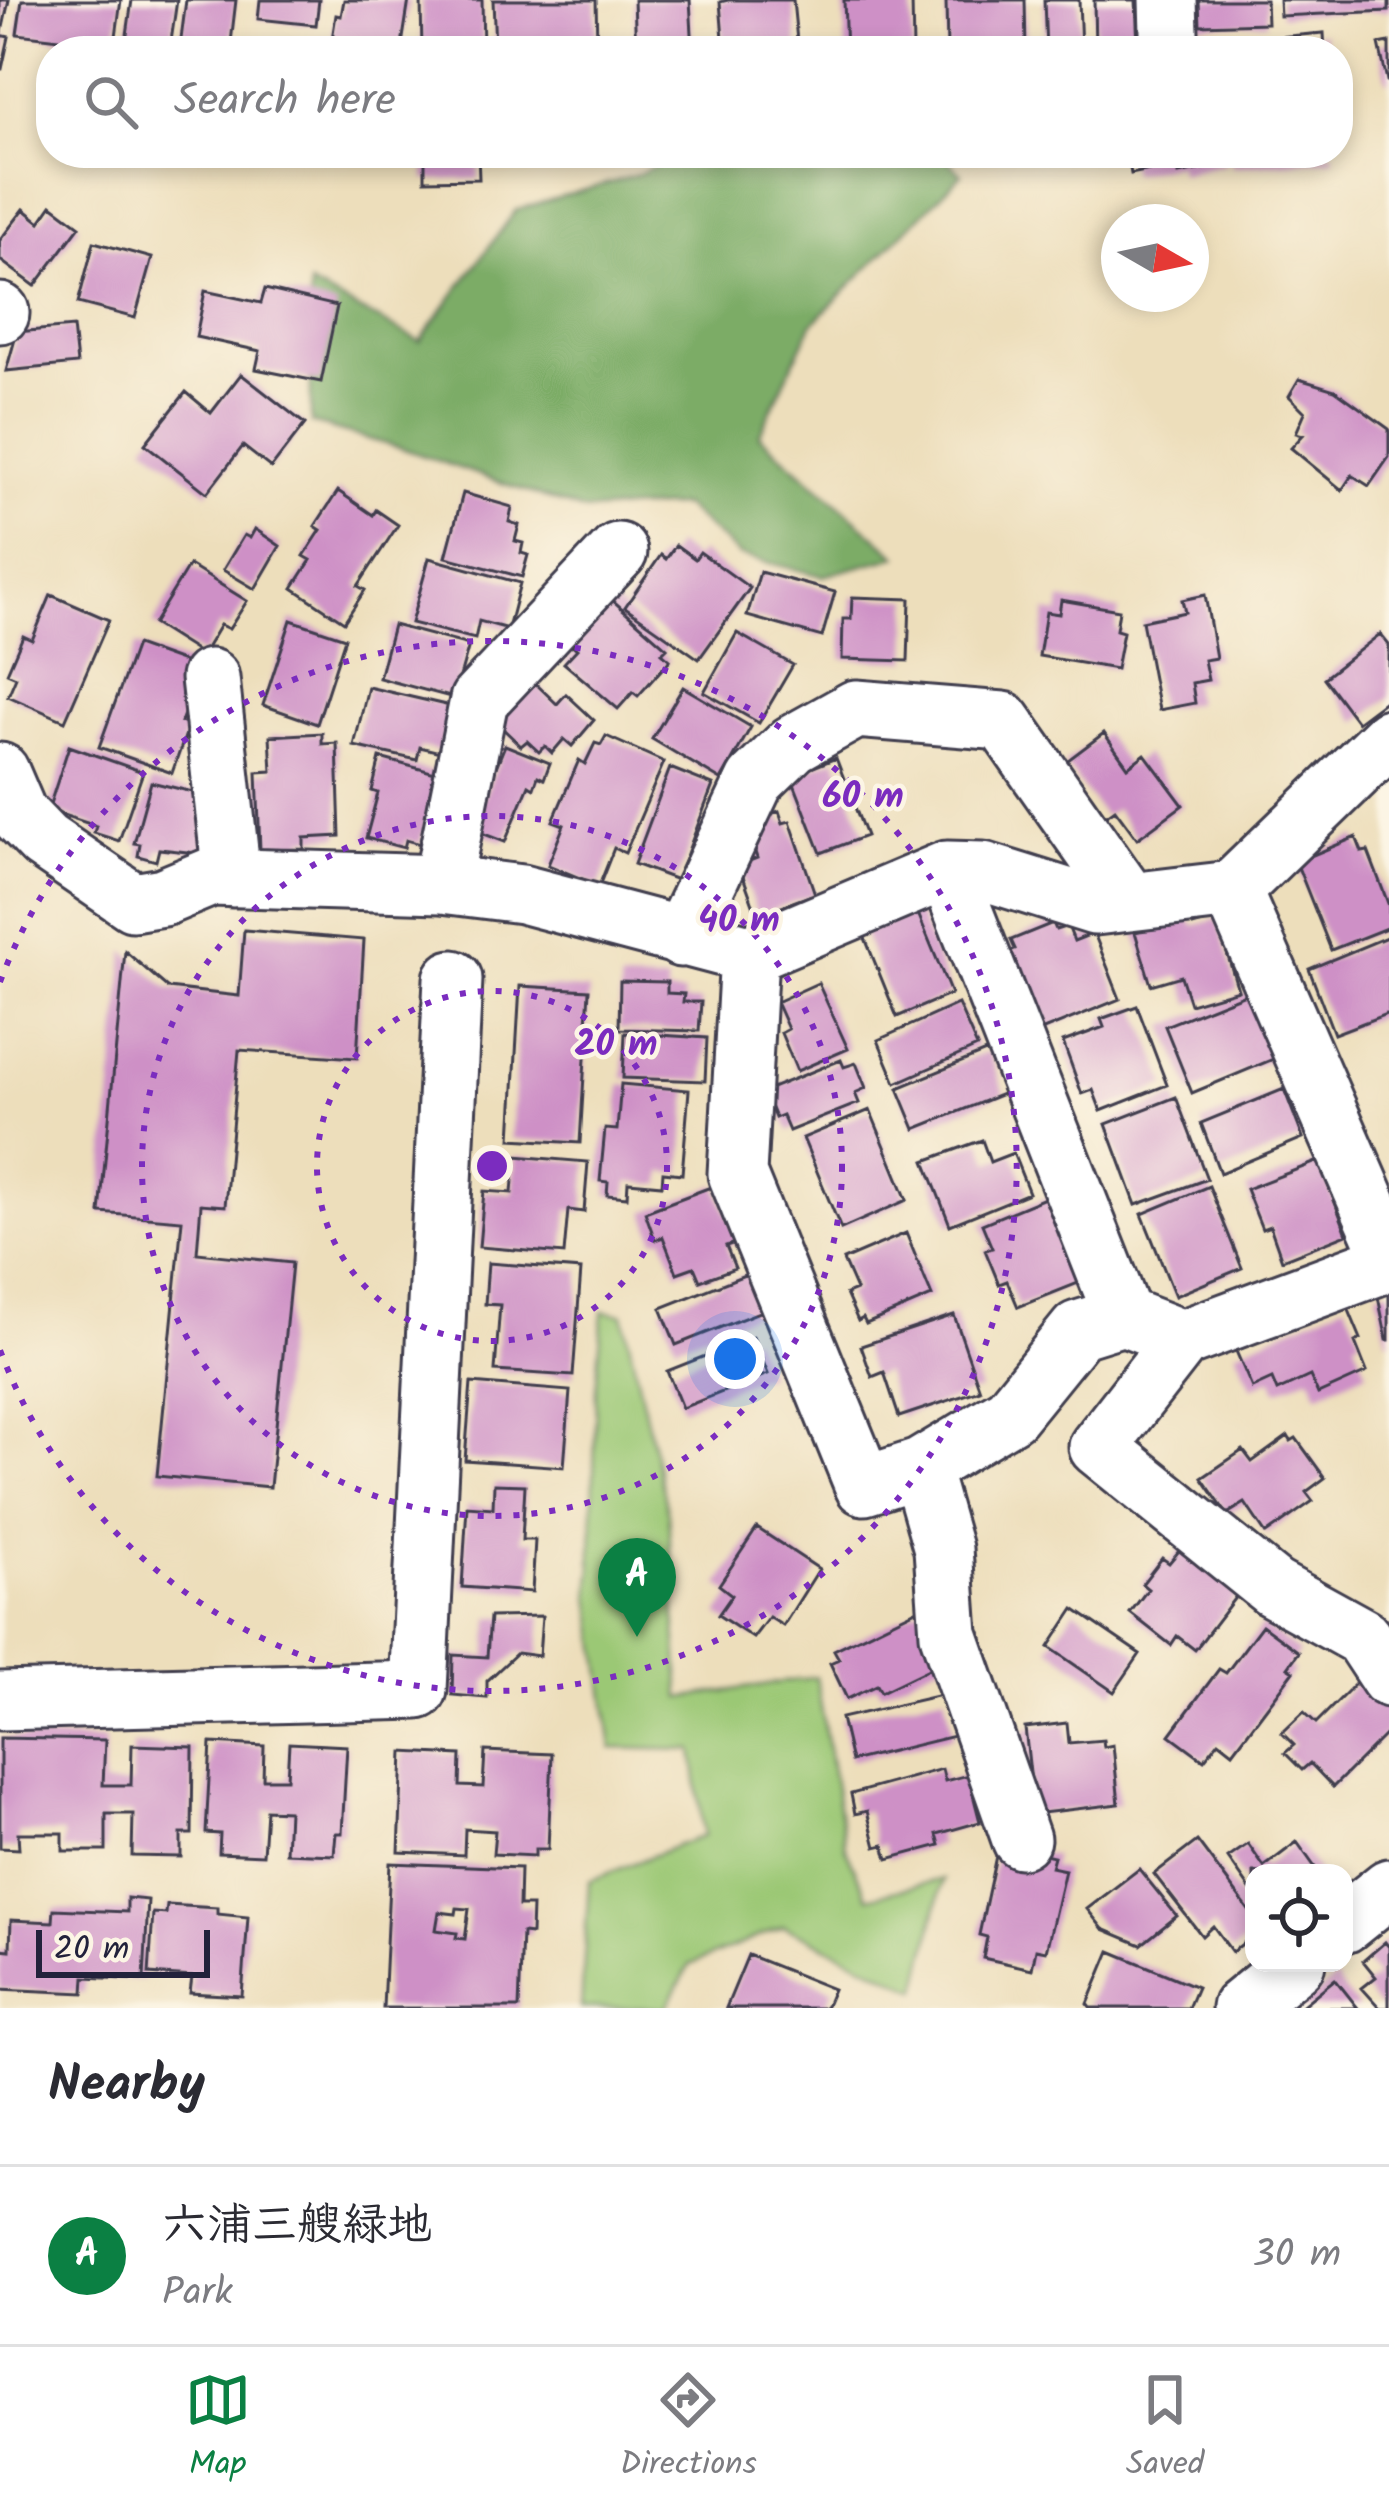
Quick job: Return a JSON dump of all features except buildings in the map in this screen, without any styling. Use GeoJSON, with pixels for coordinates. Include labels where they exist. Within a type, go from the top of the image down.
{"type":"FeatureCollection","features":[{"type":"Feature","properties":{"kind":"street"},"geometry":{"type":"LineString","coordinates":[[442,884],[478,700],[618,552]]}},
{"type":"Feature","properties":{"kind":"street"},"geometry":{"type":"LineString","coordinates":[[210,678],[232,878]]}},
{"type":"Feature","properties":{"kind":"street"},"geometry":{"type":"LineString","coordinates":[[681,938],[755,781],[793,744],[856,709],[1003,721],[1130,902]]}},
{"type":"Feature","properties":{"kind":"street"},"geometry":{"type":"LineString","coordinates":[[0,772],[18,814],[44,841],[133,902],[164,898],[211,877],[442,884],[522,894],[749,954],[947,870],[983,871],[1096,906],[1232,890],[1389,738]]}},
{"type":"Feature","properties":{"kind":"street"},"geometry":{"type":"LineString","coordinates":[[947,870],[1123,1316]]}},
{"type":"Feature","properties":{"kind":"street"},"geometry":{"type":"LineString","coordinates":[[1232,890],[1389,1251]]}},
{"type":"Feature","properties":{"kind":"street"},"geometry":{"type":"LineString","coordinates":[[749,954],[736,1174],[864,1486],[920,1468],[1010,1414],[1078,1330],[1123,1316],[1182,1339]]}},
{"type":"Feature","properties":{"kind":"street"},"geometry":{"type":"LineString","coordinates":[[0,1701],[418,1690],[453,979]]}},
{"type":"Feature","properties":{"kind":"street"},"geometry":{"type":"LineString","coordinates":[[1389,1262],[1182,1339],[1098,1447],[1274,1588],[1362,1637],[1389,1678]]}},
{"type":"Feature","properties":{"kind":"street"},"geometry":{"type":"LineString","coordinates":[[920,1468],[944,1549],[949,1634],[1022,1839]]}},
{"type":"Feature","properties":{"kind":"street"},"geometry":{"type":"LineString","coordinates":[[1353,1917],[1389,1888]]}},
{"type":"Feature","properties":{"kind":"street"},"geometry":{"type":"LineString","coordinates":[[1241,2008],[1285,1972]]}},
{"type":"Feature","properties":{"kind":"green space"},"geometry":{"type":"Polygon","coordinates":[[[650,168],[956,168],[962,174],[812,324],[759,435],[898,556],[823,576],[740,556],[683,506],[583,511],[407,450],[311,423],[310,285],[420,341],[516,210],[650,168]]]}},
{"type":"Feature","properties":{"kind":"green space"},"geometry":{"type":"Polygon","coordinates":[[[603,1311],[623,1314],[668,1514],[681,1698],[816,1677],[845,1848],[868,1897],[943,1879],[918,1990],[784,1926],[690,1965],[666,2008],[581,2008],[589,1881],[704,1835],[693,1750],[612,1748],[591,1597],[596,1389],[603,1311]]]}},
{"type":"Feature","properties":{"kind":"place","name":"六浦三艘緑地"},"geometry":{"type":"Point","coordinates":[637,1637]}}]}
